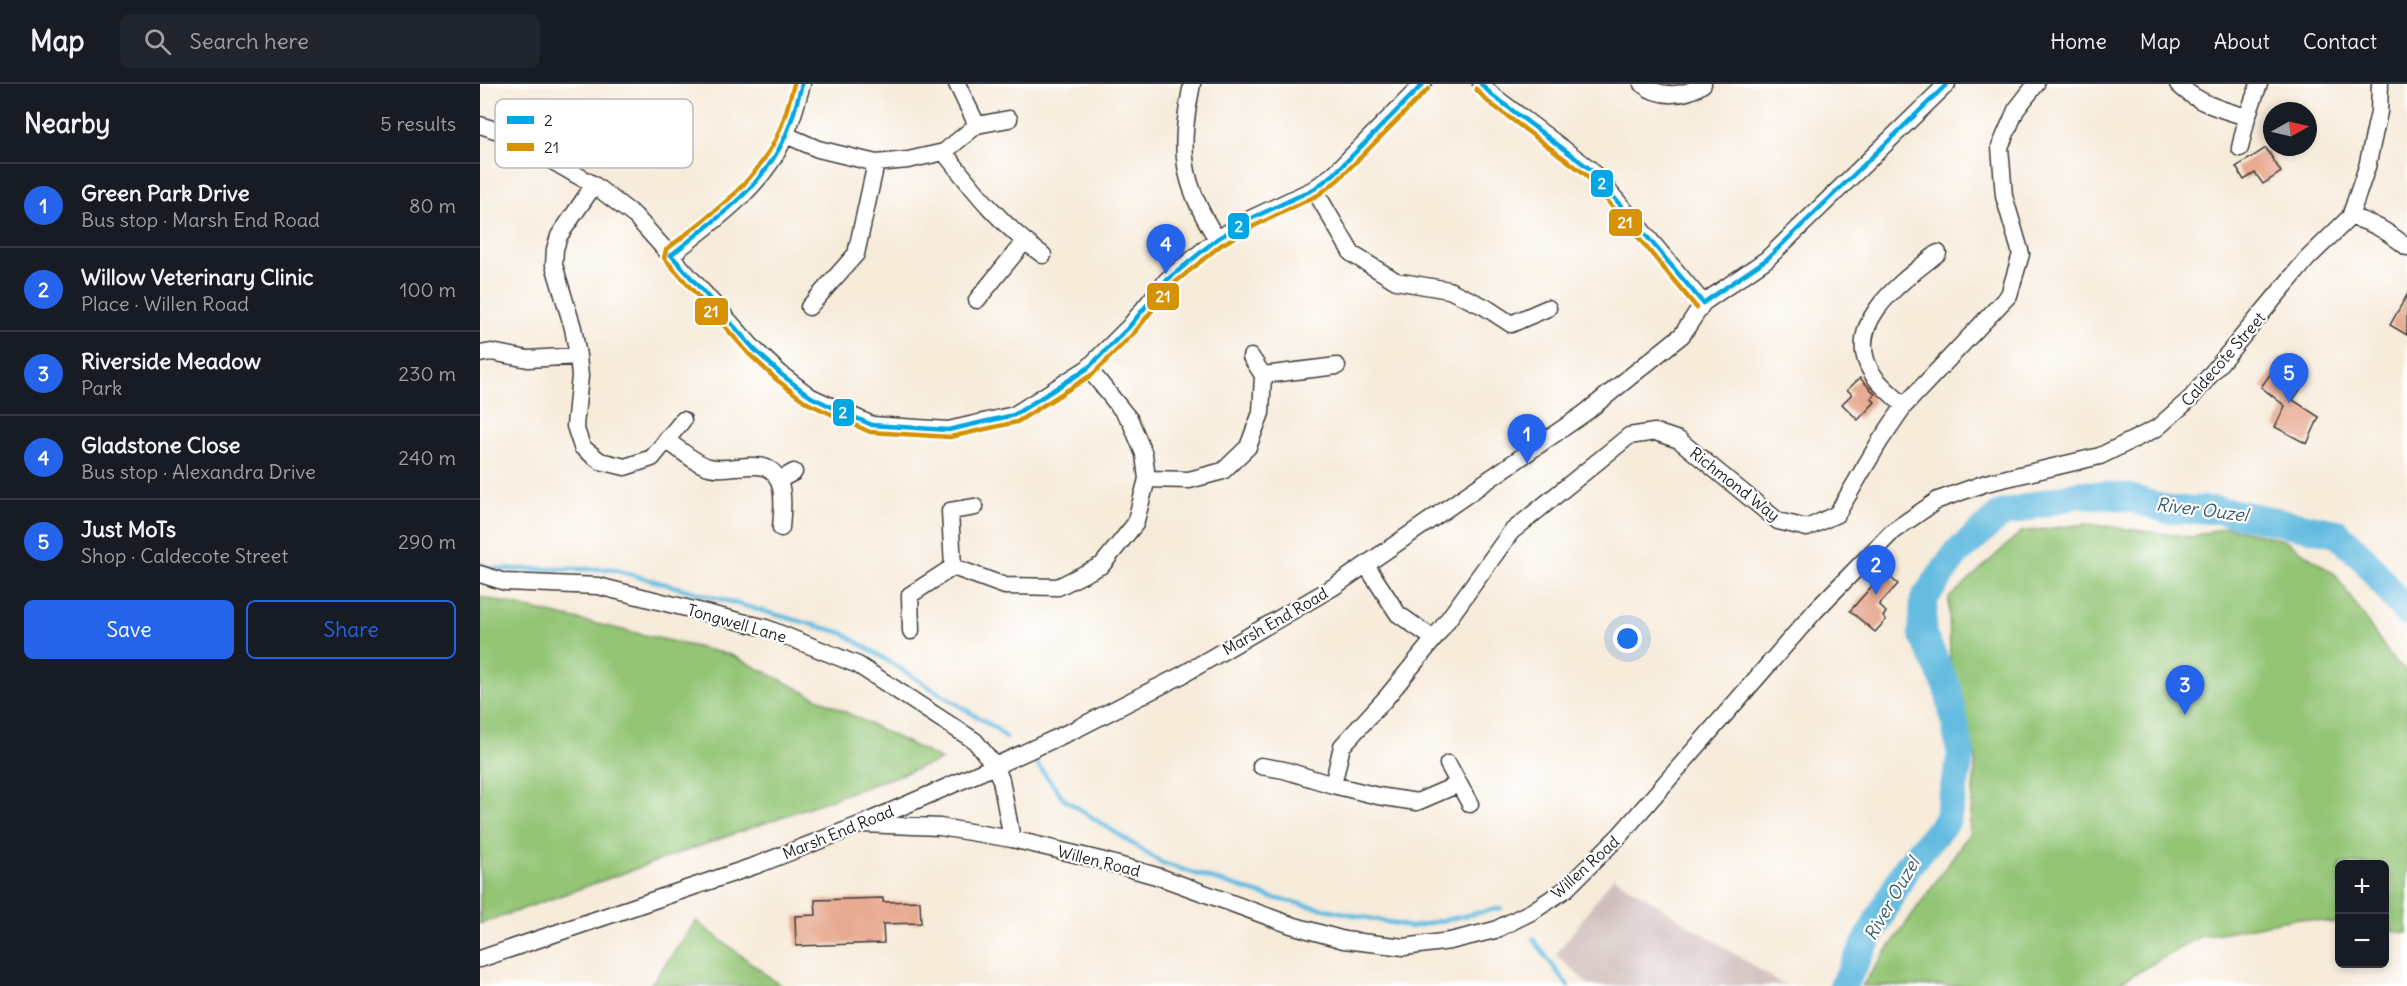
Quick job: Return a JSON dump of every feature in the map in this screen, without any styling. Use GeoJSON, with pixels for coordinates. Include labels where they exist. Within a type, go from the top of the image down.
{"type":"FeatureCollection","features":[{"type":"Feature","properties":{"kind":"street"},"geometry":{"type":"LineString","coordinates":[[671,255],[725,212],[774,158],[786,135],[802,84]]}},
{"type":"Feature","properties":{"kind":"street"},"geometry":{"type":"LineString","coordinates":[[957,84],[977,125]]}},
{"type":"Feature","properties":{"kind":"street"},"geometry":{"type":"LineString","coordinates":[[1192,84],[1183,127],[1184,166],[1202,215],[1217,240]]}},
{"type":"Feature","properties":{"kind":"street"},"geometry":{"type":"LineString","coordinates":[[565,168],[594,185],[635,216],[754,349],[782,375],[811,396],[873,424],[948,430],[1014,415],[1088,368],[1129,327],[1167,280],[1217,240],[1250,219],[1314,189],[1334,174],[1423,84]]}},
{"type":"Feature","properties":{"kind":"street"},"geometry":{"type":"LineString","coordinates":[[1481,84],[1492,96],[1590,169],[1703,303]]}},
{"type":"Feature","properties":{"kind":"street"},"geometry":{"type":"LineString","coordinates":[[1642,84],[1650,90],[1668,96],[1697,88],[1703,84]]}},
{"type":"Feature","properties":{"kind":"street","name":"Marsh End Road"},"geometry":{"type":"LineString","coordinates":[[480,959],[757,865],[862,824],[995,766],[1076,729],[1182,675],[1335,586],[1584,413],[1683,335],[1703,303],[1767,259],[1947,84]]}},
{"type":"Feature","properties":{"kind":"street","name":"Richmond Way"},"geometry":{"type":"LineString","coordinates":[[1334,785],[1342,746],[1386,698],[1434,639],[1511,532],[1629,435],[1654,432],[1679,440],[1778,521],[1807,528],[1837,514],[1880,441],[1904,406],[2009,295],[2021,254],[2004,196],[2000,147],[2016,110],[2036,84]]}},
{"type":"Feature","properties":{"kind":"street"},"geometry":{"type":"LineString","coordinates":[[2178,84],[2188,94],[2218,109],[2247,117]]}},
{"type":"Feature","properties":{"kind":"street"},"geometry":{"type":"LineString","coordinates":[[2240,148],[2247,117],[2259,84]]}},
{"type":"Feature","properties":{"kind":"street","name":"Caldecote Street"},"geometry":{"type":"LineString","coordinates":[[1938,500],[1986,483],[2100,456],[2157,428],[2191,398],[2307,259],[2350,217],[2367,167],[2379,112],[2380,84]]}},
{"type":"Feature","properties":{"kind":"street"},"geometry":{"type":"LineString","coordinates":[[786,135],[818,149],[876,163],[908,160],[944,152],[977,125],[1008,119]]}},
{"type":"Feature","properties":{"kind":"street"},"geometry":{"type":"LineString","coordinates":[[480,125],[495,130]]}},
{"type":"Feature","properties":{"kind":"street"},"geometry":{"type":"LineString","coordinates":[[944,152],[989,209],[1024,242],[1043,255]]}},
{"type":"Feature","properties":{"kind":"street"},"geometry":{"type":"LineString","coordinates":[[809,307],[856,254],[876,163]]}},
{"type":"Feature","properties":{"kind":"street"},"geometry":{"type":"LineString","coordinates":[[594,185],[560,236],[555,249],[554,264],[573,328],[578,356],[580,376],[575,426],[582,447],[600,461],[625,468],[652,458],[683,420]]}},
{"type":"Feature","properties":{"kind":"street"},"geometry":{"type":"LineString","coordinates":[[1314,189],[1352,254],[1396,280],[1449,290],[1485,306],[1511,324],[1548,308]]}},
{"type":"Feature","properties":{"kind":"street"},"geometry":{"type":"LineString","coordinates":[[2350,217],[2367,220],[2386,230],[2407,247]]}},
{"type":"Feature","properties":{"kind":"street"},"geometry":{"type":"LineString","coordinates":[[977,300],[1024,242]]}},
{"type":"Feature","properties":{"kind":"street"},"geometry":{"type":"LineString","coordinates":[[1904,406],[1872,374],[1863,351],[1864,332],[1875,310],[1938,253]]}},
{"type":"Feature","properties":{"kind":"street"},"geometry":{"type":"LineString","coordinates":[[480,354],[491,352],[528,359],[578,356]]}},
{"type":"Feature","properties":{"kind":"street"},"geometry":{"type":"LineString","coordinates":[[1147,479],[1189,480],[1223,471],[1248,447],[1261,413],[1263,375],[1251,357]]}},
{"type":"Feature","properties":{"kind":"street"},"geometry":{"type":"LineString","coordinates":[[1263,375],[1337,366]]}},
{"type":"Feature","properties":{"kind":"street"},"geometry":{"type":"LineString","coordinates":[[953,567],[1005,586],[1058,586],[1102,565],[1135,524],[1147,479],[1144,454],[1130,420],[1088,368]]}},
{"type":"Feature","properties":{"kind":"street"},"geometry":{"type":"LineString","coordinates":[[666,440],[707,467],[728,469],[755,465],[786,476],[781,528]]}},
{"type":"Feature","properties":{"kind":"street","name":"Willen Road"},"geometry":{"type":"LineString","coordinates":[[862,824],[940,827],[1012,839],[1100,860],[1160,877],[1291,925],[1344,940],[1404,947],[1450,941],[1495,930],[1533,911],[1566,889],[1620,835],[1815,611],[1893,531],[1938,500]]}},
{"type":"Feature","properties":{"kind":"street"},"geometry":{"type":"LineString","coordinates":[[953,567],[950,511],[975,507]]}},
{"type":"Feature","properties":{"kind":"street"},"geometry":{"type":"LineString","coordinates":[[1366,565],[1398,614],[1434,639]]}},
{"type":"Feature","properties":{"kind":"street"},"geometry":{"type":"LineString","coordinates":[[911,631],[910,595],[953,567]]}},
{"type":"Feature","properties":{"kind":"street","name":"Tongwell Lane"},"geometry":{"type":"LineString","coordinates":[[480,574],[505,582],[598,586],[766,628],[858,665],[975,741],[995,766]]}},
{"type":"Feature","properties":{"kind":"street"},"geometry":{"type":"LineString","coordinates":[[1448,764],[1470,804]]}},
{"type":"Feature","properties":{"kind":"street"},"geometry":{"type":"LineString","coordinates":[[995,766],[1001,780],[1012,839]]}},
{"type":"Feature","properties":{"kind":"street"},"geometry":{"type":"LineString","coordinates":[[1261,766],[1284,770],[1378,796],[1417,802],[1459,784]]}},
{"type":"Feature","properties":{"kind":"shaded area"},"geometry":{"type":"Polygon","coordinates":[[[1614,876],[1785,986],[1590,986],[1556,955],[1614,876]]]}},
{"type":"Feature","properties":{"kind":"green space"},"geometry":{"type":"Polygon","coordinates":[[[2087,524],[2191,537],[2226,527],[2285,540],[2335,574],[2391,657],[2407,672],[2407,933],[2389,931],[2389,860],[2335,860],[2335,923],[2299,918],[2199,937],[2114,986],[1862,986],[1969,834],[1976,759],[1950,666],[1949,598],[2021,532],[2087,524]]]}},
{"type":"Feature","properties":{"kind":"green space"},"geometry":{"type":"Polygon","coordinates":[[[480,597],[731,655],[942,760],[480,924],[480,597]]]}},
{"type":"Feature","properties":{"kind":"green space"},"geometry":{"type":"Polygon","coordinates":[[[696,921],[781,986],[650,986],[696,921]]]}},
{"type":"Feature","properties":{"kind":"building"},"geometry":{"type":"Polygon","coordinates":[[[2263,150],[2263,156],[2271,156],[2281,172],[2263,184],[2255,173],[2244,180],[2236,167],[2263,150]]]}},
{"type":"Feature","properties":{"kind":"building"},"geometry":{"type":"Polygon","coordinates":[[[2407,295],[2407,335],[2390,325],[2407,295]]]}},
{"type":"Feature","properties":{"kind":"building"},"geometry":{"type":"Polygon","coordinates":[[[2281,359],[2307,380],[2293,400],[2319,417],[2307,444],[2275,427],[2285,406],[2261,387],[2281,359]]]}},
{"type":"Feature","properties":{"kind":"building"},"geometry":{"type":"Polygon","coordinates":[[[1860,378],[1875,394],[1871,398],[1875,402],[1858,420],[1842,404],[1852,394],[1847,390],[1860,378]]]}},
{"type":"Feature","properties":{"kind":"building"},"geometry":{"type":"Polygon","coordinates":[[[1884,572],[1898,584],[1879,605],[1886,612],[1883,617],[1886,620],[1875,632],[1850,611],[1884,572]]]}},
{"type":"Feature","properties":{"kind":"building"},"geometry":{"type":"Polygon","coordinates":[[[883,898],[883,902],[920,901],[921,923],[883,924],[884,943],[796,946],[795,916],[816,915],[815,900],[883,898]]]}},
{"type":"Feature","properties":{"kind":"waterway","name":"River Ouzel"},"geometry":{"type":"LineString","coordinates":[[1843,986],[1906,868],[1947,820],[1961,755],[1948,689],[1922,633],[1924,599],[1956,554],[2001,514],[2079,494],[2126,497],[2169,510],[2217,510],[2337,533],[2364,559],[2407,613]]}},
{"type":"Feature","properties":{"kind":"waterway"},"geometry":{"type":"LineString","coordinates":[[480,564],[493,569],[611,569],[843,633],[995,728],[1006,738]]}},
{"type":"Feature","properties":{"kind":"waterway"},"geometry":{"type":"LineString","coordinates":[[1036,763],[1064,799],[1162,863],[1273,898],[1411,927],[1501,908]]}},
{"type":"Feature","properties":{"kind":"waterway"},"geometry":{"type":"LineString","coordinates":[[1533,939],[1568,986]]}},
{"type":"Feature","properties":{"kind":"transit line","name":"21"},"geometry":{"type":"LineString","coordinates":[[794,84],[779,131],[762,162],[724,203],[666,250],[664,258],[749,354],[807,403],[870,432],[950,437],[1017,422],[1093,374],[1135,332],[1172,285],[1221,245],[1318,195],[1338,180],[1428,89]]}},
{"type":"Feature","properties":{"kind":"transit line","name":"2"},"geometry":{"type":"LineString","coordinates":[[671,255],[716,220],[744,194],[769,165],[786,134],[802,84]]}},
{"type":"Feature","properties":{"kind":"transit line","name":"2"},"geometry":{"type":"LineString","coordinates":[[671,255],[754,349],[782,375],[811,397],[836,409],[872,425],[948,430],[1014,415],[1088,368],[1129,327],[1167,280],[1217,239],[1250,219],[1314,189],[1334,174],[1423,84]]}},
{"type":"Feature","properties":{"kind":"transit line","name":"2"},"geometry":{"type":"LineString","coordinates":[[1481,84],[1492,95],[1590,169],[1703,303]]}},
{"type":"Feature","properties":{"kind":"transit line","name":"2"},"geometry":{"type":"LineString","coordinates":[[1703,303],[1767,259],[1947,84]]}},
{"type":"Feature","properties":{"kind":"transit line","name":"21"},"geometry":{"type":"LineString","coordinates":[[1476,89],[1487,101],[1585,174],[1697,308]]}},
{"type":"Feature","properties":{"kind":"place","name":"Gladstone Close"},"geometry":{"type":"Point","coordinates":[1166,274]}},
{"type":"Feature","properties":{"kind":"place","name":"Just MoTs"},"geometry":{"type":"Point","coordinates":[2289,403]}},
{"type":"Feature","properties":{"kind":"place","name":"Green Park Drive"},"geometry":{"type":"Point","coordinates":[1527,464]}},
{"type":"Feature","properties":{"kind":"place","name":"Willow Veterinary Clinic"},"geometry":{"type":"Point","coordinates":[1876,595]}},
{"type":"Feature","properties":{"kind":"place","name":"Riverside Meadow"},"geometry":{"type":"Point","coordinates":[2185,715]}}]}
